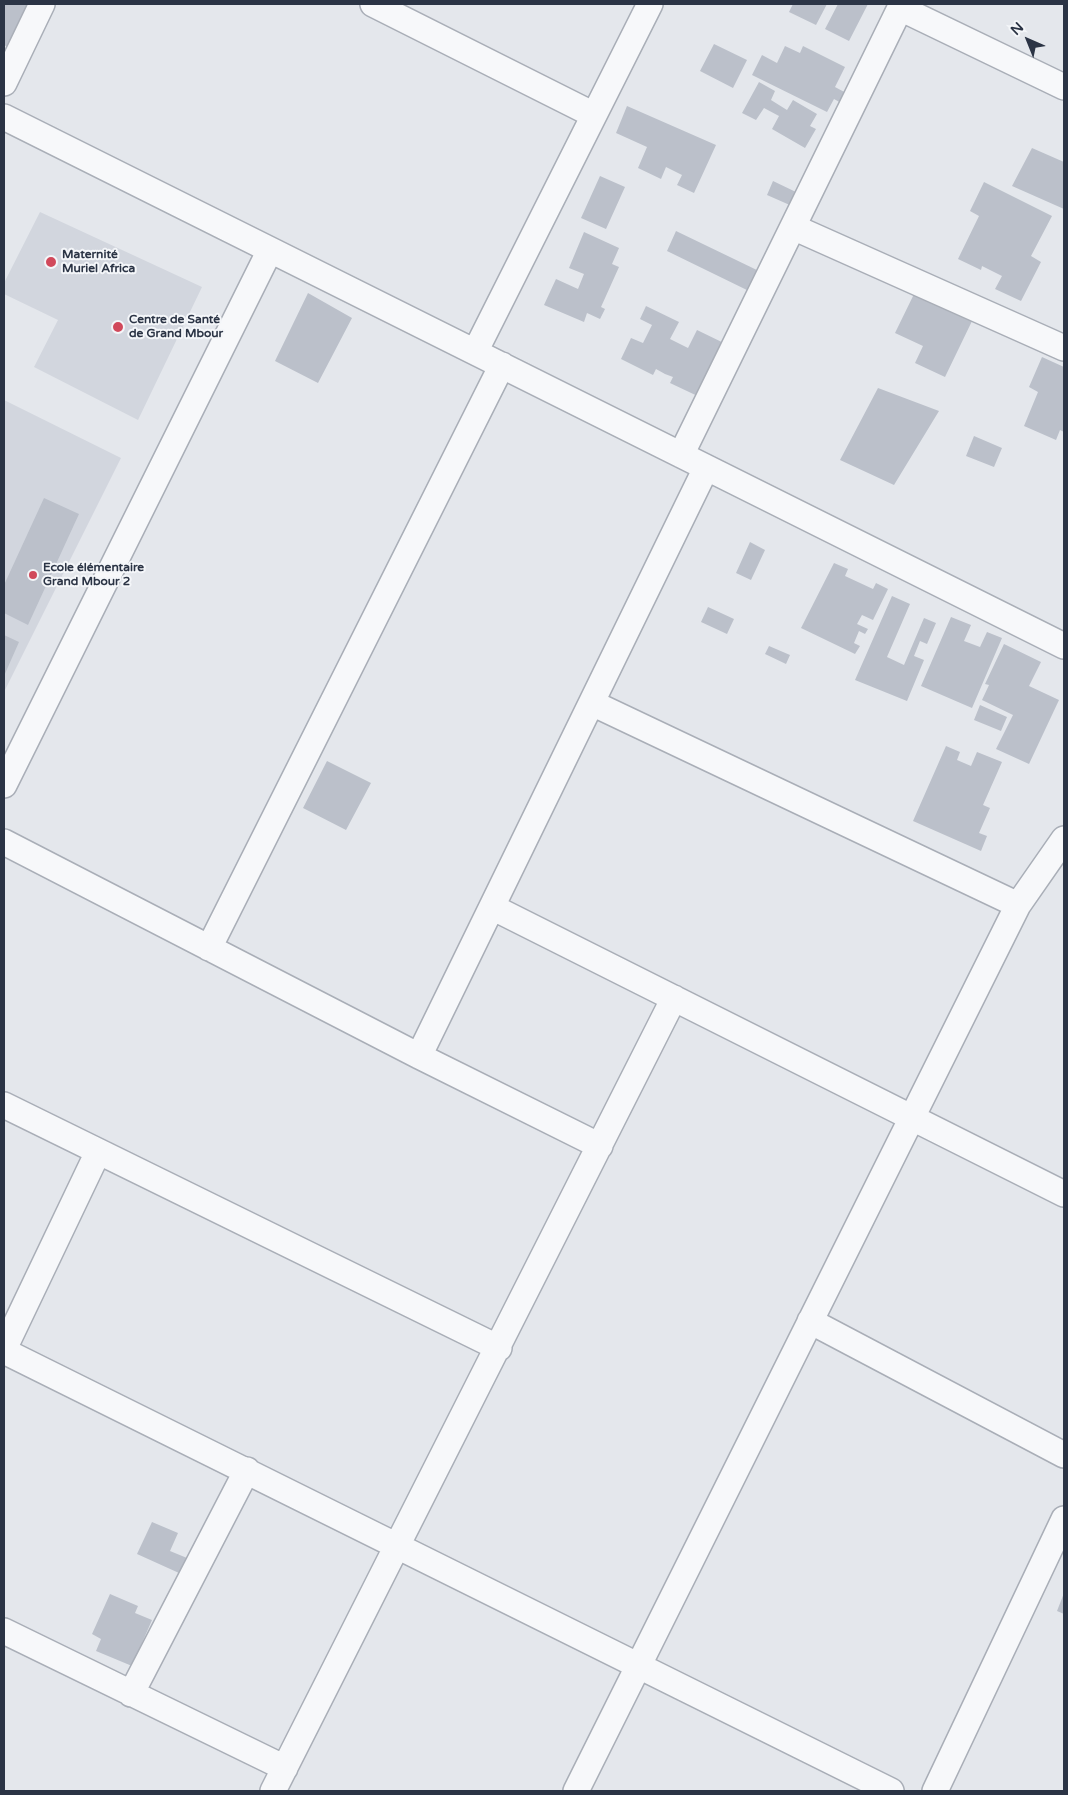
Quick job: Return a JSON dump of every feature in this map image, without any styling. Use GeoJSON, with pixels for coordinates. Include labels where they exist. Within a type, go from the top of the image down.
{"type":"FeatureCollection","features":[{"type":"Feature","properties":{"kind":"street"},"geometry":{"type":"LineString","coordinates":[[4,83],[42,4]]}},
{"type":"Feature","properties":{"kind":"street"},"geometry":{"type":"LineString","coordinates":[[373,4],[594,115]]}},
{"type":"Feature","properties":{"kind":"street"},"geometry":{"type":"LineString","coordinates":[[475,352],[650,4]]}},
{"type":"Feature","properties":{"kind":"street"},"geometry":{"type":"LineString","coordinates":[[681,456],[901,6],[1064,87]]}},
{"type":"Feature","properties":{"kind":"street"},"geometry":{"type":"LineString","coordinates":[[4,117],[1064,646]]}},
{"type":"Feature","properties":{"kind":"street"},"geometry":{"type":"LineString","coordinates":[[793,227],[1064,348]]}},
{"type":"Feature","properties":{"kind":"street"},"geometry":{"type":"LineString","coordinates":[[4,785],[270,250]]}},
{"type":"Feature","properties":{"kind":"street"},"geometry":{"type":"LineString","coordinates":[[209,948],[502,366]]}},
{"type":"Feature","properties":{"kind":"street"},"geometry":{"type":"LineString","coordinates":[[419,1056],[706,468]]}},
{"type":"Feature","properties":{"kind":"street"},"geometry":{"type":"LineString","coordinates":[[592,702],[1018,905]]}},
{"type":"Feature","properties":{"kind":"street"},"geometry":{"type":"LineString","coordinates":[[576,1791],[1018,905],[1064,839]]}},
{"type":"Feature","properties":{"kind":"street"},"geometry":{"type":"LineString","coordinates":[[4,842],[419,1056],[600,1146]]}},
{"type":"Feature","properties":{"kind":"street"},"geometry":{"type":"LineString","coordinates":[[492,907],[1064,1194]]}},
{"type":"Feature","properties":{"kind":"street"},"geometry":{"type":"LineString","coordinates":[[273,1791],[499,1348],[674,998]]}},
{"type":"Feature","properties":{"kind":"street"},"geometry":{"type":"LineString","coordinates":[[4,1105],[499,1348]]}},
{"type":"Feature","properties":{"kind":"street"},"geometry":{"type":"LineString","coordinates":[[98,1152],[4,1350],[891,1791]]}},
{"type":"Feature","properties":{"kind":"street"},"geometry":{"type":"LineString","coordinates":[[810,1321],[1064,1454]]}},
{"type":"Feature","properties":{"kind":"street"},"geometry":{"type":"LineString","coordinates":[[131,1694],[247,1470]]}},
{"type":"Feature","properties":{"kind":"street"},"geometry":{"type":"LineString","coordinates":[[934,1791],[1064,1519]]}},
{"type":"Feature","properties":{"kind":"street"},"geometry":{"type":"LineString","coordinates":[[4,1631],[285,1768]]}},
{"type":"Feature","properties":{"kind":"shaded area","name":"Centre de Santé de Grand Mbour"},"geometry":{"type":"Polygon","coordinates":[[[40,212],[202,287],[138,420],[34,367],[58,320],[4,294],[4,283],[40,212]]]}},
{"type":"Feature","properties":{"kind":"shaded area","name":"Ecole élémentaire Grand Mbour 2"},"geometry":{"type":"Polygon","coordinates":[[[4,400],[121,458],[4,692],[4,400]]]}},
{"type":"Feature","properties":{"kind":"building"},"geometry":{"type":"Polygon","coordinates":[[[4,4],[35,4],[10,48],[4,45],[4,4]]]}},
{"type":"Feature","properties":{"kind":"building"},"geometry":{"type":"Polygon","coordinates":[[[793,4],[827,4],[816,25],[789,12],[793,4]]]}},
{"type":"Feature","properties":{"kind":"building"},"geometry":{"type":"Polygon","coordinates":[[[838,4],[868,4],[849,41],[825,29],[838,4]]]}},
{"type":"Feature","properties":{"kind":"building"},"geometry":{"type":"Polygon","coordinates":[[[714,44],[747,60],[733,88],[700,71],[714,44]]]}},
{"type":"Feature","properties":{"kind":"building"},"geometry":{"type":"Polygon","coordinates":[[[785,46],[800,53],[803,46],[845,67],[835,87],[848,94],[843,104],[834,99],[827,112],[752,75],[762,55],[777,63],[785,46]]]}},
{"type":"Feature","properties":{"kind":"building"},"geometry":{"type":"Polygon","coordinates":[[[759,82],[775,91],[771,100],[787,110],[793,100],[817,114],[810,126],[816,129],[805,148],[772,129],[779,116],[764,108],[756,120],[742,113],[759,82]]]}},
{"type":"Feature","properties":{"kind":"building"},"geometry":{"type":"Polygon","coordinates":[[[627,106],[716,145],[694,193],[677,185],[682,175],[666,167],[661,179],[638,168],[647,147],[616,133],[627,106]]]}},
{"type":"Feature","properties":{"kind":"building"},"geometry":{"type":"Polygon","coordinates":[[[1032,148],[1064,162],[1064,209],[1012,186],[1032,148]]]}},
{"type":"Feature","properties":{"kind":"building"},"geometry":{"type":"Polygon","coordinates":[[[600,176],[625,187],[606,229],[581,218],[600,176]]]}},
{"type":"Feature","properties":{"kind":"building"},"geometry":{"type":"Polygon","coordinates":[[[773,181],[798,193],[792,206],[767,195],[773,181]]]}},
{"type":"Feature","properties":{"kind":"building"},"geometry":{"type":"Polygon","coordinates":[[[984,182],[1052,216],[1031,256],[1041,262],[1021,301],[995,289],[1002,276],[982,266],[981,270],[958,259],[979,216],[970,211],[984,182]]]}},
{"type":"Feature","properties":{"kind":"building"},"geometry":{"type":"Polygon","coordinates":[[[676,231],[761,272],[751,292],[667,251],[676,231]]]}},
{"type":"Feature","properties":{"kind":"building"},"geometry":{"type":"Polygon","coordinates":[[[584,232],[619,248],[612,264],[619,267],[601,307],[605,309],[600,319],[587,313],[584,322],[544,305],[556,279],[578,289],[584,274],[569,268],[584,232]]]}},
{"type":"Feature","properties":{"kind":"building"},"geometry":{"type":"Polygon","coordinates":[[[915,292],[973,319],[945,377],[915,363],[923,346],[895,333],[915,292]]]}},
{"type":"Feature","properties":{"kind":"building"},"geometry":{"type":"Polygon","coordinates":[[[308,293],[352,318],[318,383],[275,361],[308,293]]]}},
{"type":"Feature","properties":{"kind":"building"},"geometry":{"type":"Polygon","coordinates":[[[646,306],[679,322],[670,339],[688,348],[697,330],[732,347],[706,400],[670,383],[673,377],[656,369],[653,375],[621,359],[631,338],[643,343],[652,325],[640,319],[646,306]]]}},
{"type":"Feature","properties":{"kind":"building"},"geometry":{"type":"Polygon","coordinates":[[[1042,357],[1064,367],[1064,432],[1060,430],[1056,440],[1024,426],[1038,392],[1029,387],[1042,357]]]}},
{"type":"Feature","properties":{"kind":"building"},"geometry":{"type":"Polygon","coordinates":[[[878,388],[939,411],[894,485],[840,460],[878,388]]]}},
{"type":"Feature","properties":{"kind":"building"},"geometry":{"type":"Polygon","coordinates":[[[974,436],[1002,448],[994,467],[966,456],[974,436]]]}},
{"type":"Feature","properties":{"kind":"building"},"geometry":{"type":"Polygon","coordinates":[[[44,498],[79,514],[28,625],[4,613],[4,585],[44,498]]]}},
{"type":"Feature","properties":{"kind":"building"},"geometry":{"type":"Polygon","coordinates":[[[750,542],[765,550],[751,580],[736,573],[750,542]]]}},
{"type":"Feature","properties":{"kind":"building"},"geometry":{"type":"Polygon","coordinates":[[[834,563],[848,569],[845,576],[873,589],[876,583],[888,589],[873,620],[862,615],[857,624],[868,629],[865,634],[859,631],[854,643],[860,646],[855,654],[801,628],[834,563]]]}},
{"type":"Feature","properties":{"kind":"building"},"geometry":{"type":"Polygon","coordinates":[[[892,596],[910,604],[887,657],[904,665],[924,618],[936,623],[927,644],[920,641],[914,656],[924,660],[907,701],[855,680],[892,596]]]}},
{"type":"Feature","properties":{"kind":"building"},"geometry":{"type":"Polygon","coordinates":[[[708,607],[734,619],[727,634],[701,622],[708,607]]]}},
{"type":"Feature","properties":{"kind":"building"},"geometry":{"type":"Polygon","coordinates":[[[951,617],[971,625],[964,641],[980,647],[987,632],[1002,638],[972,708],[921,686],[951,617]]]}},
{"type":"Feature","properties":{"kind":"building"},"geometry":{"type":"Polygon","coordinates":[[[4,635],[19,642],[4,676],[4,635]]]}},
{"type":"Feature","properties":{"kind":"building"},"geometry":{"type":"Polygon","coordinates":[[[1004,644],[1041,662],[1029,686],[1059,700],[1029,764],[996,749],[1013,715],[982,700],[989,685],[985,684],[1004,644]]]}},
{"type":"Feature","properties":{"kind":"building"},"geometry":{"type":"Polygon","coordinates":[[[769,646],[790,655],[786,664],[765,654],[769,646]]]}},
{"type":"Feature","properties":{"kind":"building"},"geometry":{"type":"Polygon","coordinates":[[[980,705],[1007,717],[1001,731],[974,720],[980,705]]]}},
{"type":"Feature","properties":{"kind":"building"},"geometry":{"type":"Polygon","coordinates":[[[946,746],[960,752],[957,760],[971,766],[977,752],[1002,762],[983,805],[990,808],[979,833],[987,836],[981,851],[913,821],[946,746]]]}},
{"type":"Feature","properties":{"kind":"building"},"geometry":{"type":"Polygon","coordinates":[[[327,761],[371,783],[346,830],[303,808],[327,761]]]}},
{"type":"Feature","properties":{"kind":"building"},"geometry":{"type":"Polygon","coordinates":[[[152,1522],[178,1533],[170,1551],[187,1558],[179,1573],[137,1554],[152,1522]]]}},
{"type":"Feature","properties":{"kind":"building"},"geometry":{"type":"Polygon","coordinates":[[[1064,1593],[1064,1614],[1057,1611],[1064,1593]]]}},
{"type":"Feature","properties":{"kind":"building"},"geometry":{"type":"Polygon","coordinates":[[[110,1594],[138,1606],[135,1613],[152,1620],[132,1666],[96,1651],[101,1639],[92,1634],[110,1594]]]}},
{"type":"Feature","properties":{"kind":"place","name":"Maternité Muriel Africa"},"geometry":{"type":"Point","coordinates":[51,262]}},
{"type":"Feature","properties":{"kind":"place","name":"Centre de Santé de Grand Mbour"},"geometry":{"type":"Point","coordinates":[118,327]}},
{"type":"Feature","properties":{"kind":"place","name":"Ecole élémentaire Grand Mbour 2"},"geometry":{"type":"Point","coordinates":[33,575]}}]}
